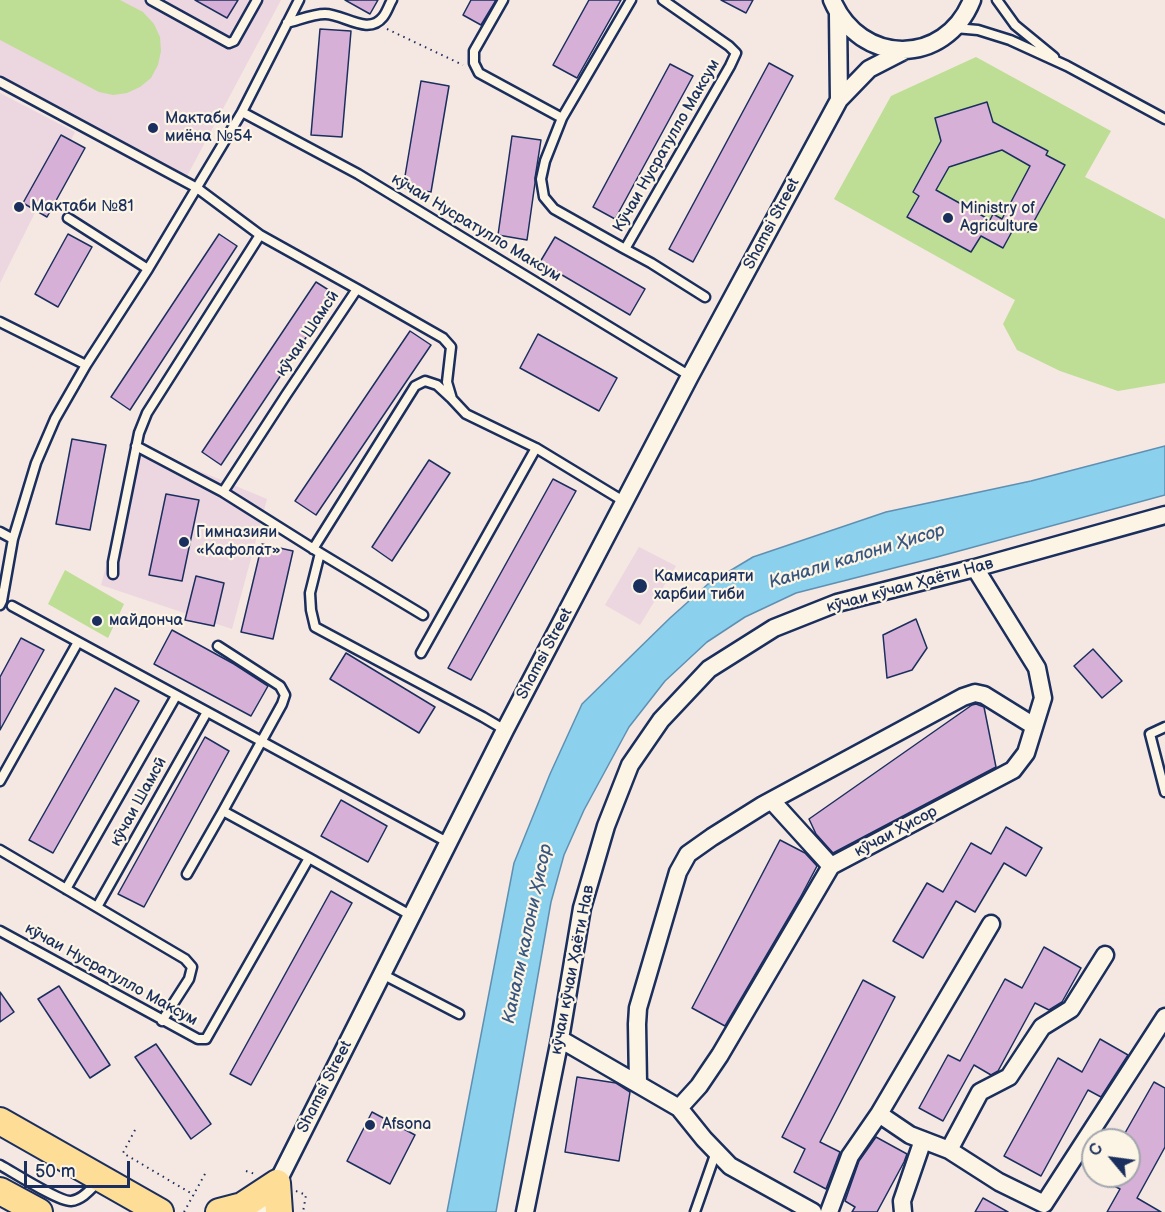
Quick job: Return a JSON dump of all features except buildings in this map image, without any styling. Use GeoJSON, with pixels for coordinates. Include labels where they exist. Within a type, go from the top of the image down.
{"type":"FeatureCollection","features":[{"type":"Feature","properties":{"kind":"main road"},"geometry":{"type":"LineString","coordinates":[[4,1120],[102,1179],[140,1206],[160,1212]]}},
{"type":"Feature","properties":{"kind":"main road"},"geometry":{"type":"LineString","coordinates":[[219,1212],[242,1206],[277,1183],[279,1212]]}},
{"type":"Feature","properties":{"kind":"main road"},"geometry":{"type":"LineString","coordinates":[[0,1191],[39,1212]]}},
{"type":"Feature","properties":{"kind":"street","name":"Shamsi Street"},"geometry":{"type":"LineString","coordinates":[[835,7],[850,30],[867,42],[886,49],[906,50],[924,47],[941,39],[955,28],[967,12],[972,0]]}},
{"type":"Feature","properties":{"kind":"street","name":"Shamsi Street"},"geometry":{"type":"LineString","coordinates":[[835,7],[839,100]]}},
{"type":"Feature","properties":{"kind":"street","name":"Shamsi Street"},"geometry":{"type":"LineString","coordinates":[[261,1212],[625,501],[839,100],[869,69],[906,50]]}},
{"type":"Feature","properties":{"kind":"street","name":"кӯчаи кӯчаи Ҳаёти Нав"},"geometry":{"type":"LineString","coordinates":[[525,1212],[560,1038],[582,908],[606,826],[630,765],[661,720],[709,669],[774,628],[837,603],[975,568],[1165,515]]}},
{"type":"Feature","properties":{"kind":"street","name":"кӯчаи Ҳисор"},"geometry":{"type":"LineString","coordinates":[[831,866],[1013,770],[1026,753],[1043,698],[1037,668],[975,568]]}},
{"type":"Feature","properties":{"kind":"street"},"geometry":{"type":"LineString","coordinates":[[638,1084],[638,1008],[678,872],[688,854],[772,801],[963,697],[975,693],[984,695],[1034,726]]}},
{"type":"Feature","properties":{"kind":"street"},"geometry":{"type":"LineString","coordinates":[[679,1108],[699,1086],[720,1055],[831,866],[772,801]]}},
{"type":"Feature","properties":{"kind":"street"},"geometry":{"type":"LineString","coordinates":[[829,1212],[850,1156],[879,1114],[991,924]]}},
{"type":"Feature","properties":{"kind":"street"},"geometry":{"type":"LineString","coordinates":[[949,1150],[980,1092],[1009,1077],[1041,1027],[1071,1009],[1105,955]]}},
{"type":"Feature","properties":{"kind":"street"},"geometry":{"type":"LineString","coordinates":[[879,1114],[910,1135],[949,1150],[999,1182],[1044,1204],[1165,1017]]}},
{"type":"Feature","properties":{"kind":"street"},"geometry":{"type":"LineString","coordinates":[[560,1038],[679,1108],[730,1166],[813,1212]]}},
{"type":"Feature","properties":{"kind":"street"},"geometry":{"type":"LineString","coordinates":[[903,1212],[902,1201],[923,1140]]}},
{"type":"Feature","properties":{"kind":"lane"},"geometry":{"type":"LineString","coordinates":[[151,0],[229,43],[234,41],[257,0]]}},
{"type":"Feature","properties":{"kind":"lane"},"geometry":{"type":"LineString","coordinates":[[0,605],[13,539],[36,463],[55,419],[242,112],[299,0]]}},
{"type":"Feature","properties":{"kind":"lane"},"geometry":{"type":"LineString","coordinates":[[287,23],[323,14],[336,15],[365,26],[376,24],[384,16],[392,0]]}},
{"type":"Feature","properties":{"kind":"lane"},"geometry":{"type":"LineString","coordinates":[[503,0],[474,51],[474,63],[479,73],[562,118]]}},
{"type":"Feature","properties":{"kind":"lane"},"geometry":{"type":"LineString","coordinates":[[624,249],[554,209],[544,197],[542,179],[545,161],[562,118],[631,0]]}},
{"type":"Feature","properties":{"kind":"lane","name":"Кӯчаи Нусратулло Максум"},"geometry":{"type":"LineString","coordinates":[[663,0],[736,53],[624,249],[705,297]]}},
{"type":"Feature","properties":{"kind":"lane"},"geometry":{"type":"LineString","coordinates":[[997,0],[1015,25],[1067,66]]}},
{"type":"Feature","properties":{"kind":"lane"},"geometry":{"type":"LineString","coordinates":[[955,28],[978,30],[1010,40],[1067,66],[1165,119]]}},
{"type":"Feature","properties":{"kind":"lane"},"geometry":{"type":"LineString","coordinates":[[0,82],[196,188],[260,235],[357,289]]}},
{"type":"Feature","properties":{"kind":"lane","name":"кӯчаи Нусратулло Максум"},"geometry":{"type":"LineString","coordinates":[[242,112],[358,174],[690,376]]}},
{"type":"Feature","properties":{"kind":"lane"},"geometry":{"type":"LineString","coordinates":[[68,218],[148,269]]}},
{"type":"Feature","properties":{"kind":"lane"},"geometry":{"type":"LineString","coordinates":[[113,574],[113,562],[136,446],[147,413],[260,235]]}},
{"type":"Feature","properties":{"kind":"lane","name":"кӯчаи Шамсӣ"},"geometry":{"type":"LineString","coordinates":[[223,492],[357,289],[442,338],[451,347],[447,382],[452,399]]}},
{"type":"Feature","properties":{"kind":"lane"},"geometry":{"type":"LineString","coordinates":[[0,322],[86,365]]}},
{"type":"Feature","properties":{"kind":"lane"},"geometry":{"type":"LineString","coordinates":[[506,730],[315,627],[310,593],[316,551],[415,386],[425,381],[437,385],[466,414],[536,448],[625,501]]}},
{"type":"Feature","properties":{"kind":"lane"},"geometry":{"type":"LineString","coordinates":[[136,446],[223,492],[423,615]]}},
{"type":"Feature","properties":{"kind":"lane"},"geometry":{"type":"LineString","coordinates":[[421,653],[536,448]]}},
{"type":"Feature","properties":{"kind":"lane"},"geometry":{"type":"LineString","coordinates":[[0,532],[13,539]]}},
{"type":"Feature","properties":{"kind":"lane"},"geometry":{"type":"LineString","coordinates":[[12,606],[449,843]]}},
{"type":"Feature","properties":{"kind":"lane"},"geometry":{"type":"LineString","coordinates":[[0,781],[78,642]]}},
{"type":"Feature","properties":{"kind":"lane"},"geometry":{"type":"LineString","coordinates":[[187,874],[262,742],[285,695],[280,686],[218,646]]}},
{"type":"Feature","properties":{"kind":"lane"},"geometry":{"type":"LineString","coordinates":[[66,889],[176,696]]}},
{"type":"Feature","properties":{"kind":"lane","name":"кӯчаи Шамсӣ"},"geometry":{"type":"LineString","coordinates":[[97,907],[207,712]]}},
{"type":"Feature","properties":{"kind":"lane"},"geometry":{"type":"LineString","coordinates":[[1165,727],[1150,734],[1165,792]]}},
{"type":"Feature","properties":{"kind":"lane"},"geometry":{"type":"LineString","coordinates":[[223,811],[412,916]]}},
{"type":"Feature","properties":{"kind":"lane"},"geometry":{"type":"LineString","coordinates":[[0,850],[185,959],[192,967],[189,980],[162,1021]]}},
{"type":"Feature","properties":{"kind":"lane","name":"кӯчаи Нусратулло Максум"},"geometry":{"type":"LineString","coordinates":[[0,931],[162,1021],[198,1039],[206,1039],[309,858]]}},
{"type":"Feature","properties":{"kind":"lane"},"geometry":{"type":"LineString","coordinates":[[382,974],[459,1014]]}},
{"type":"Feature","properties":{"kind":"lane"},"geometry":{"type":"LineString","coordinates":[[695,1212],[716,1152]]}},
{"type":"Feature","properties":{"kind":"lane"},"geometry":{"type":"LineString","coordinates":[[0,1165],[58,1198],[71,1201],[86,1194],[102,1179]]}},
{"type":"Feature","properties":{"kind":"path"},"geometry":{"type":"LineString","coordinates":[[376,24],[479,73]]}},
{"type":"Feature","properties":{"kind":"path"},"geometry":{"type":"LineString","coordinates":[[135,1130],[123,1153],[194,1195]]}},
{"type":"Feature","properties":{"kind":"path"},"geometry":{"type":"LineString","coordinates":[[184,1212],[206,1172]]}},
{"type":"Feature","properties":{"kind":"shaded area","name":"Мактаби миёна №54"},"geometry":{"type":"Polygon","coordinates":[[[0,0],[281,0],[186,178],[0,78],[0,0]]]}},
{"type":"Feature","properties":{"kind":"shaded area","name":"Мактаби №81"},"geometry":{"type":"Polygon","coordinates":[[[0,93],[75,132],[0,283],[0,93]]]}},
{"type":"Feature","properties":{"kind":"shaded area","name":"Гимназияи «Кафолат»"},"geometry":{"type":"Polygon","coordinates":[[[139,446],[267,499],[232,629],[101,585],[139,446]]]}},
{"type":"Feature","properties":{"kind":"shaded area","name":"Камисарияти харбии тиби"},"geometry":{"type":"Polygon","coordinates":[[[639,547],[676,566],[640,625],[605,605],[639,547]]]}},
{"type":"Feature","properties":{"kind":"green space"},"geometry":{"type":"Polygon","coordinates":[[[0,0],[120,0],[143,12],[154,24],[160,37],[161,51],[158,65],[151,78],[140,87],[127,93],[113,95],[99,92],[0,40],[0,0]]]}},
{"type":"Feature","properties":{"kind":"green space"},"geometry":{"type":"Polygon","coordinates":[[[976,57],[1111,131],[1085,177],[1165,219],[1165,383],[1118,391],[1060,371],[1017,350],[1003,324],[1015,300],[834,199],[891,96],[976,57]]]}},
{"type":"Feature","properties":{"kind":"green space","name":"майдонча"},"geometry":{"type":"Polygon","coordinates":[[[65,570],[124,604],[108,638],[48,604],[65,570]]]}},
{"type":"Feature","properties":{"kind":"water","name":"Канали калони Ҳисор"},"geometry":{"type":"Polygon","coordinates":[[[1165,446],[1165,495],[796,593],[745,617],[707,642],[665,681],[629,727],[584,810],[564,855],[551,902],[496,1212],[447,1212],[514,863],[550,774],[582,704],[708,584],[753,557],[886,512],[1031,481],[1165,446]]]}},
{"type":"Feature","properties":{"kind":"place","name":"Мактаби миёна №54"},"geometry":{"type":"Point","coordinates":[153,128]}},
{"type":"Feature","properties":{"kind":"place","name":"Мактаби №81"},"geometry":{"type":"Point","coordinates":[19,207]}},
{"type":"Feature","properties":{"kind":"place","name":"Ministry of Agriculture"},"geometry":{"type":"Point","coordinates":[948,218]}},
{"type":"Feature","properties":{"kind":"place","name":"Гимназияи «Кафолат»"},"geometry":{"type":"Point","coordinates":[184,542]}},
{"type":"Feature","properties":{"kind":"place","name":"Камисарияти харбии тиби"},"geometry":{"type":"Point","coordinates":[640,586]}},
{"type":"Feature","properties":{"kind":"place","name":"майдонча"},"geometry":{"type":"Point","coordinates":[97,621]}},
{"type":"Feature","properties":{"kind":"place","name":"Afsona"},"geometry":{"type":"Point","coordinates":[370,1125]}}]}
